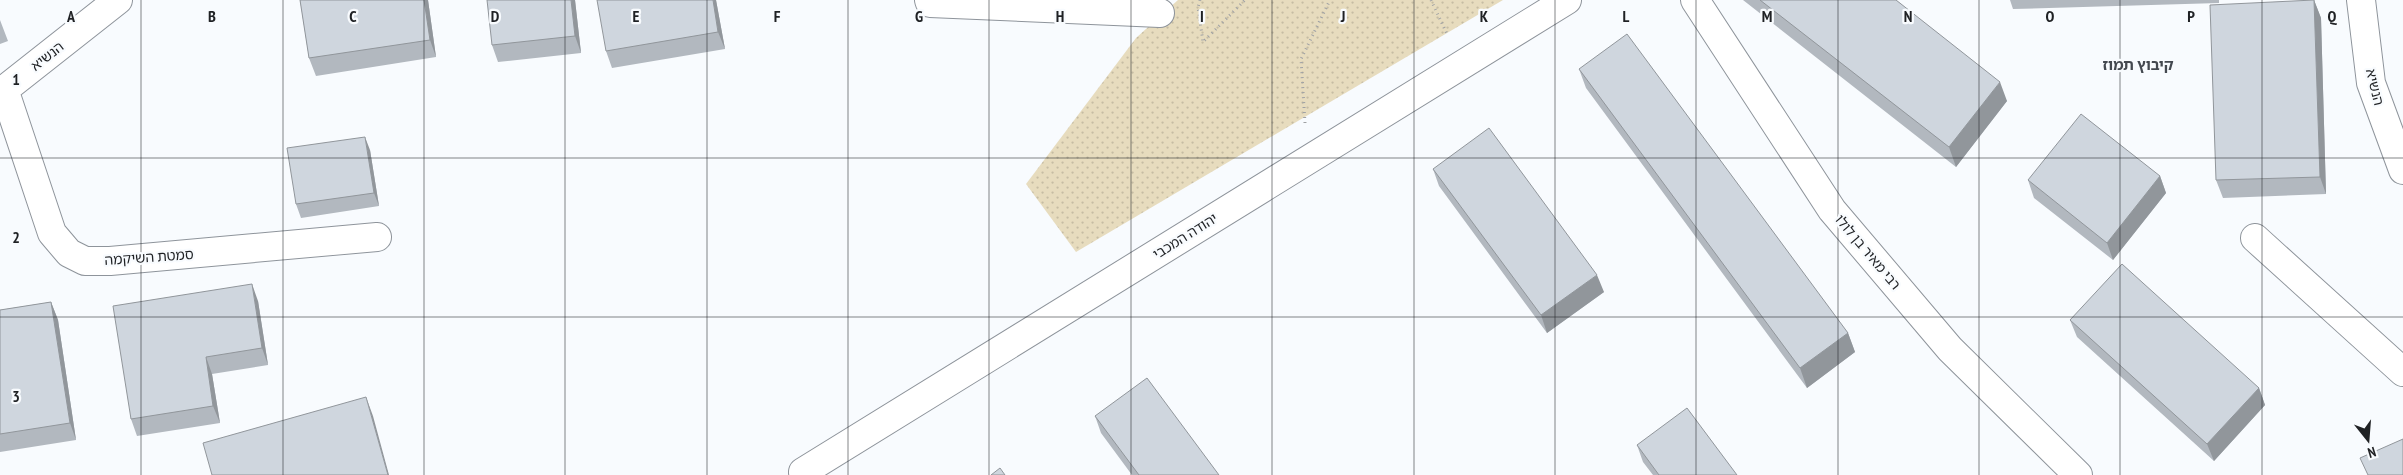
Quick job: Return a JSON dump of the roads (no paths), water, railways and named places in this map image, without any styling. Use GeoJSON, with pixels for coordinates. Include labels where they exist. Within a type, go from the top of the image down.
{"type":"FeatureCollection","features":[{"type":"Feature","properties":{"kind":"street","name":"הנשיא"},"geometry":{"type":"LineString","coordinates":[[2,91],[118,0]]}},
{"type":"Feature","properties":{"kind":"street"},"geometry":{"type":"LineString","coordinates":[[929,0],[930,3],[1160,12]]}},
{"type":"Feature","properties":{"kind":"street","name":"יהודה המכבי"},"geometry":{"type":"LineString","coordinates":[[803,472],[1567,0]]}},
{"type":"Feature","properties":{"kind":"street","name":"רבי מאיר בן לולו"},"geometry":{"type":"LineString","coordinates":[[1695,0],[1832,210],[1950,349],[2078,475]]}},
{"type":"Feature","properties":{"kind":"street","name":"הנשיא"},"geometry":{"type":"LineString","coordinates":[[2361,0],[2371,84],[2403,170]]}},
{"type":"Feature","properties":{"kind":"street","name":"סמטת השיקמה"},"geometry":{"type":"LineString","coordinates":[[2,91],[52,233],[69,253],[85,260],[110,261],[377,237]]}},
{"type":"Feature","properties":{"kind":"street"},"geometry":{"type":"LineString","coordinates":[[2255,238],[2403,372]]}},
{"type":"Feature","properties":{"kind":"district","name":"קיבוץ תמוז"},"geometry":{"type":"Point","coordinates":[2138,64]}}]}
